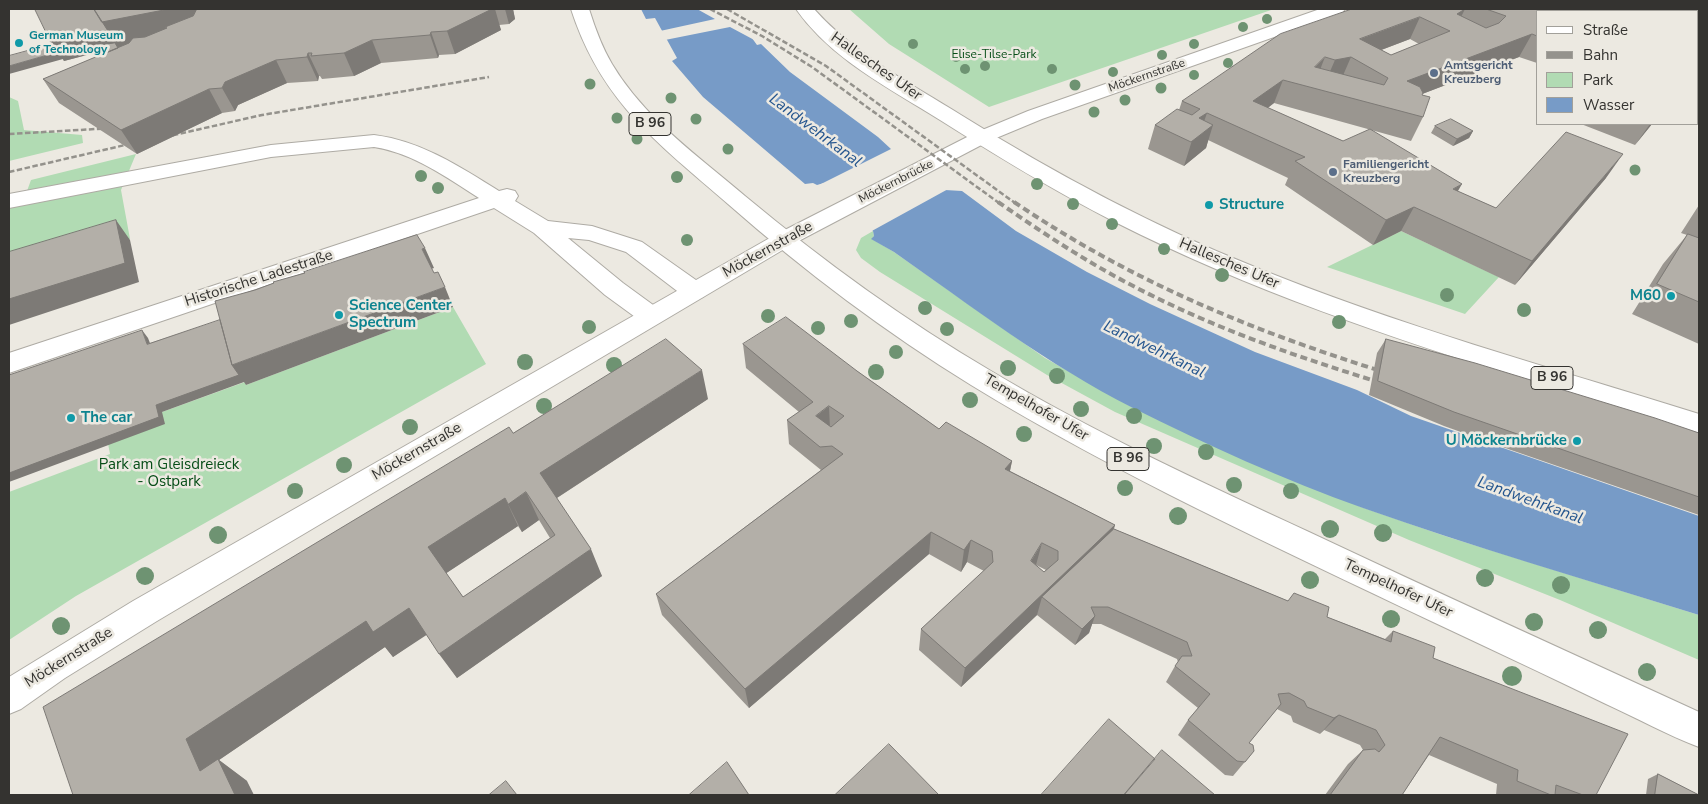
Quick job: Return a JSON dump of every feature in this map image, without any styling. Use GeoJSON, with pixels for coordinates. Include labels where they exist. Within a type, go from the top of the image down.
{"type":"FeatureCollection","features":[{"type":"Feature","properties":{"kind":"street","name":"Tempelhofer Ufer"},"geometry":{"type":"LineString","coordinates":[[580,9],[585,30],[605,71],[628,103],[685,157],[783,240],[939,352],[1066,427],[1206,498],[1699,730]]}},
{"type":"Feature","properties":{"kind":"street","name":"Hallesches Ufer"},"geometry":{"type":"LineString","coordinates":[[805,9],[829,35],[854,54],[982,137],[1061,185],[1136,223],[1218,261],[1294,291],[1437,342],[1699,425]]}},
{"type":"Feature","properties":{"kind":"street","name":"Möckernstraße"},"geometry":{"type":"LineString","coordinates":[[960,149],[982,137],[1035,115],[1336,9]]}},
{"type":"Feature","properties":{"kind":"street"},"geometry":{"type":"LineString","coordinates":[[9,201],[271,151],[374,141],[394,144],[423,155],[502,198],[651,316]]}},
{"type":"Feature","properties":{"kind":"street","name":"Möckernbrücke"},"geometry":{"type":"LineString","coordinates":[[831,215],[960,149]]}},
{"type":"Feature","properties":{"kind":"street","name":"Historische Ladestraße"},"geometry":{"type":"LineString","coordinates":[[9,363],[502,198]]}},
{"type":"Feature","properties":{"kind":"street","name":"Möckernstraße"},"geometry":{"type":"LineString","coordinates":[[9,697],[53,667],[145,611],[694,291],[831,215]]}},
{"type":"Feature","properties":{"kind":"street"},"geometry":{"type":"LineString","coordinates":[[542,228],[592,233],[634,247],[694,291]]}},
{"type":"Feature","properties":{"kind":"green space","name":"Elise-Tilse-Park"},"geometry":{"type":"Polygon","coordinates":[[[849,9],[1274,9],[989,107],[889,44],[849,9]]]}},
{"type":"Feature","properties":{"kind":"green space"},"geometry":{"type":"Polygon","coordinates":[[[1570,9],[1699,9],[1699,54],[1698,10],[1570,9]]]}},
{"type":"Feature","properties":{"kind":"green space"},"geometry":{"type":"Polygon","coordinates":[[[9,97],[18,101],[24,130],[82,135],[83,143],[9,161],[9,97]]]}},
{"type":"Feature","properties":{"kind":"green space"},"geometry":{"type":"Polygon","coordinates":[[[136,154],[121,190],[130,239],[9,277],[9,195],[27,191],[31,180],[136,154]]]}},
{"type":"Feature","properties":{"kind":"green space"},"geometry":{"type":"Polygon","coordinates":[[[873,231],[874,236],[872,239],[894,252],[1045,358],[1132,407],[1361,507],[1448,537],[1699,615],[1699,660],[1560,600],[1409,540],[1115,412],[1047,375],[880,272],[861,258],[856,250],[861,238],[873,231]]]}},
{"type":"Feature","properties":{"kind":"green space"},"geometry":{"type":"Polygon","coordinates":[[[1401,231],[1499,277],[1465,314],[1327,267],[1401,231]]]}},
{"type":"Feature","properties":{"kind":"green space","name":"Park am Gleisdreieck - Ostpark"},"geometry":{"type":"Polygon","coordinates":[[[453,307],[486,364],[76,596],[9,640],[9,492],[110,454],[105,428],[162,412],[245,382],[246,385],[453,307]]]}},
{"type":"Feature","properties":{"kind":"water","name":"Landwehrkanal"},"geometry":{"type":"Polygon","coordinates":[[[641,9],[731,9],[757,45],[761,44],[790,72],[878,137],[945,190],[962,191],[1016,231],[1087,272],[1150,304],[1255,352],[1357,390],[1411,416],[1699,516],[1699,615],[1446,536],[1333,497],[1217,449],[1101,391],[1040,354],[894,252],[871,239],[874,236],[873,231],[824,183],[817,185],[813,183],[805,184],[703,97],[672,61],[677,58],[655,18],[646,19],[641,9]]]}},
{"type":"Feature","properties":{"kind":"pier"},"geometry":{"type":"Polygon","coordinates":[[[697,9],[734,9],[758,42],[730,27],[665,40],[660,31],[715,19],[697,9]]]}},
{"type":"Feature","properties":{"kind":"pier"},"geometry":{"type":"Polygon","coordinates":[[[893,148],[950,188],[870,232],[823,185],[815,187],[893,148]]]}},
{"type":"Feature","properties":{"kind":"building"},"geometry":{"type":"Polygon","coordinates":[[[35,9],[94,9],[108,31],[95,33],[94,31],[51,42],[35,9]]]}},
{"type":"Feature","properties":{"kind":"building"},"geometry":{"type":"Polygon","coordinates":[[[94,9],[169,9],[102,22],[94,9]]]}},
{"type":"Feature","properties":{"kind":"building"},"geometry":{"type":"Polygon","coordinates":[[[197,9],[492,9],[447,31],[431,32],[430,35],[372,40],[344,53],[311,56],[312,53],[308,53],[307,57],[276,60],[225,82],[222,88],[209,89],[121,130],[43,79],[129,43],[133,38],[145,37],[167,28],[165,27],[193,16],[197,9]]]}},
{"type":"Feature","properties":{"kind":"building"},"geometry":{"type":"Polygon","coordinates":[[[1352,9],[1465,9],[1457,14],[1486,28],[1499,23],[1506,16],[1486,9],[1534,9],[1538,10],[1536,36],[1532,34],[1407,81],[1420,87],[1422,95],[1430,97],[1423,117],[1283,80],[1253,101],[1343,141],[1370,129],[1462,184],[1453,189],[1496,208],[1566,132],[1623,154],[1532,261],[1414,207],[1386,220],[1295,161],[1305,157],[1207,113],[1199,118],[1213,125],[1191,142],[1155,125],[1177,109],[1192,115],[1200,109],[1182,101],[1280,34],[1352,9]],[[1420,17],[1360,39],[1391,55],[1450,31],[1420,17]],[[1325,57],[1315,67],[1384,85],[1388,78],[1351,57],[1335,60],[1325,57]]]}},
{"type":"Feature","properties":{"kind":"building"},"geometry":{"type":"Polygon","coordinates":[[[115,43],[118,48],[106,53],[103,45],[115,43]]]}},
{"type":"Feature","properties":{"kind":"building"},"geometry":{"type":"Polygon","coordinates":[[[53,44],[58,52],[9,66],[9,56],[53,44]]]}},
{"type":"Feature","properties":{"kind":"building"},"geometry":{"type":"Polygon","coordinates":[[[1451,119],[1473,131],[1457,139],[1435,126],[1451,119]]]}},
{"type":"Feature","properties":{"kind":"building"},"geometry":{"type":"Polygon","coordinates":[[[116,220],[125,263],[9,299],[9,252],[116,220]]]}},
{"type":"Feature","properties":{"kind":"building"},"geometry":{"type":"Polygon","coordinates":[[[1688,234],[1699,238],[1699,302],[1657,284],[1688,234]]]}},
{"type":"Feature","properties":{"kind":"building","name":"Science Center Spectrum"},"geometry":{"type":"Polygon","coordinates":[[[417,235],[425,248],[422,249],[434,273],[438,272],[445,287],[232,365],[215,301],[255,290],[273,282],[417,235]]]}},
{"type":"Feature","properties":{"kind":"building"},"geometry":{"type":"Polygon","coordinates":[[[786,317],[857,371],[939,429],[946,422],[1012,461],[1005,469],[1115,525],[965,668],[921,629],[993,562],[992,551],[971,540],[964,550],[931,532],[745,689],[656,594],[843,454],[832,446],[820,447],[787,420],[813,402],[743,344],[786,317]],[[829,406],[816,416],[831,427],[844,416],[829,406]],[[1042,543],[1031,561],[1044,572],[1058,560],[1058,551],[1042,543]]]}},
{"type":"Feature","properties":{"kind":"building"},"geometry":{"type":"Polygon","coordinates":[[[220,320],[232,365],[239,375],[156,405],[159,417],[9,473],[9,375],[142,330],[147,344],[220,320]]]}},
{"type":"Feature","properties":{"kind":"building"},"geometry":{"type":"Polygon","coordinates":[[[666,339],[702,370],[540,473],[591,549],[439,654],[409,608],[373,632],[366,621],[186,739],[200,771],[218,759],[235,795],[73,795],[43,707],[509,427],[513,433],[666,339]],[[526,492],[508,504],[505,498],[428,547],[463,597],[555,535],[526,492]]]}},
{"type":"Feature","properties":{"kind":"building","name":"U Möckernbrücke"},"geometry":{"type":"Polygon","coordinates":[[[1386,339],[1475,363],[1699,433],[1699,497],[1454,412],[1378,381],[1386,339]]]}},
{"type":"Feature","properties":{"kind":"building"},"geometry":{"type":"Polygon","coordinates":[[[1114,529],[1288,601],[1294,593],[1329,607],[1327,617],[1391,642],[1393,631],[1435,647],[1433,658],[1628,734],[1596,795],[1583,795],[1556,785],[1555,795],[1551,795],[1517,781],[1518,770],[1440,737],[1402,795],[1330,795],[1363,750],[1375,749],[1379,752],[1385,745],[1376,730],[1339,715],[1334,718],[1307,707],[1304,701],[1289,693],[1278,694],[1281,704],[1249,743],[1253,745],[1254,751],[1245,762],[1237,761],[1188,720],[1210,694],[1175,666],[1182,656],[1192,656],[1187,642],[1108,607],[1091,607],[1095,616],[1082,629],[1042,597],[1114,529]]]}},
{"type":"Feature","properties":{"kind":"building"},"geometry":{"type":"Polygon","coordinates":[[[1109,719],[1155,759],[1124,795],[1041,795],[1109,719]]]}},
{"type":"Feature","properties":{"kind":"building"},"geometry":{"type":"Polygon","coordinates":[[[889,744],[939,795],[835,795],[889,744]]]}},
{"type":"Feature","properties":{"kind":"building"},"geometry":{"type":"Polygon","coordinates":[[[1162,750],[1215,795],[1124,795],[1162,750]]]}},
{"type":"Feature","properties":{"kind":"building"},"geometry":{"type":"Polygon","coordinates":[[[727,762],[749,795],[689,795],[727,762]]]}},
{"type":"Feature","properties":{"kind":"building"},"geometry":{"type":"Polygon","coordinates":[[[1658,774],[1699,795],[1655,795],[1658,774]]]}},
{"type":"Feature","properties":{"kind":"building"},"geometry":{"type":"Polygon","coordinates":[[[506,781],[517,795],[489,795],[506,781]]]}},
{"type":"Feature","properties":{"kind":"railway"},"geometry":{"type":"LineString","coordinates":[[710,9],[762,36],[812,67],[999,203]]}},
{"type":"Feature","properties":{"kind":"railway"},"geometry":{"type":"LineString","coordinates":[[727,9],[826,66],[1015,203]]}},
{"type":"Feature","properties":{"kind":"railway"},"geometry":{"type":"LineString","coordinates":[[165,137],[262,115],[489,77]]}},
{"type":"Feature","properties":{"kind":"railway"},"geometry":{"type":"LineString","coordinates":[[9,134],[114,128]]}},
{"type":"Feature","properties":{"kind":"railway"},"geometry":{"type":"LineString","coordinates":[[9,172],[138,142]]}},
{"type":"Feature","properties":{"kind":"railway"},"geometry":{"type":"LineString","coordinates":[[998,202],[1083,258],[1167,303],[1259,342],[1385,384]]}},
{"type":"Feature","properties":{"kind":"railway"},"geometry":{"type":"LineString","coordinates":[[1014,202],[1059,231],[1148,280],[1240,321],[1337,357],[1387,373]]}},
{"type":"Feature","properties":{"kind":"place","name":"German Museum of Technology"},"geometry":{"type":"Point","coordinates":[19,43]}},
{"type":"Feature","properties":{"kind":"place","name":"Amtsgericht Kreuzberg"},"geometry":{"type":"Point","coordinates":[1434,73]}},
{"type":"Feature","properties":{"kind":"place","name":"Familiengericht Kreuzberg"},"geometry":{"type":"Point","coordinates":[1333,172]}},
{"type":"Feature","properties":{"kind":"place","name":"Structure"},"geometry":{"type":"Point","coordinates":[1209,205]}},
{"type":"Feature","properties":{"kind":"place","name":"M60"},"geometry":{"type":"Point","coordinates":[1671,296]}},
{"type":"Feature","properties":{"kind":"place","name":"Science Center Spectrum"},"geometry":{"type":"Point","coordinates":[339,315]}},
{"type":"Feature","properties":{"kind":"place","name":"The car"},"geometry":{"type":"Point","coordinates":[71,418]}},
{"type":"Feature","properties":{"kind":"place","name":"U Möckernbrücke"},"geometry":{"type":"Point","coordinates":[1577,441]}}]}
